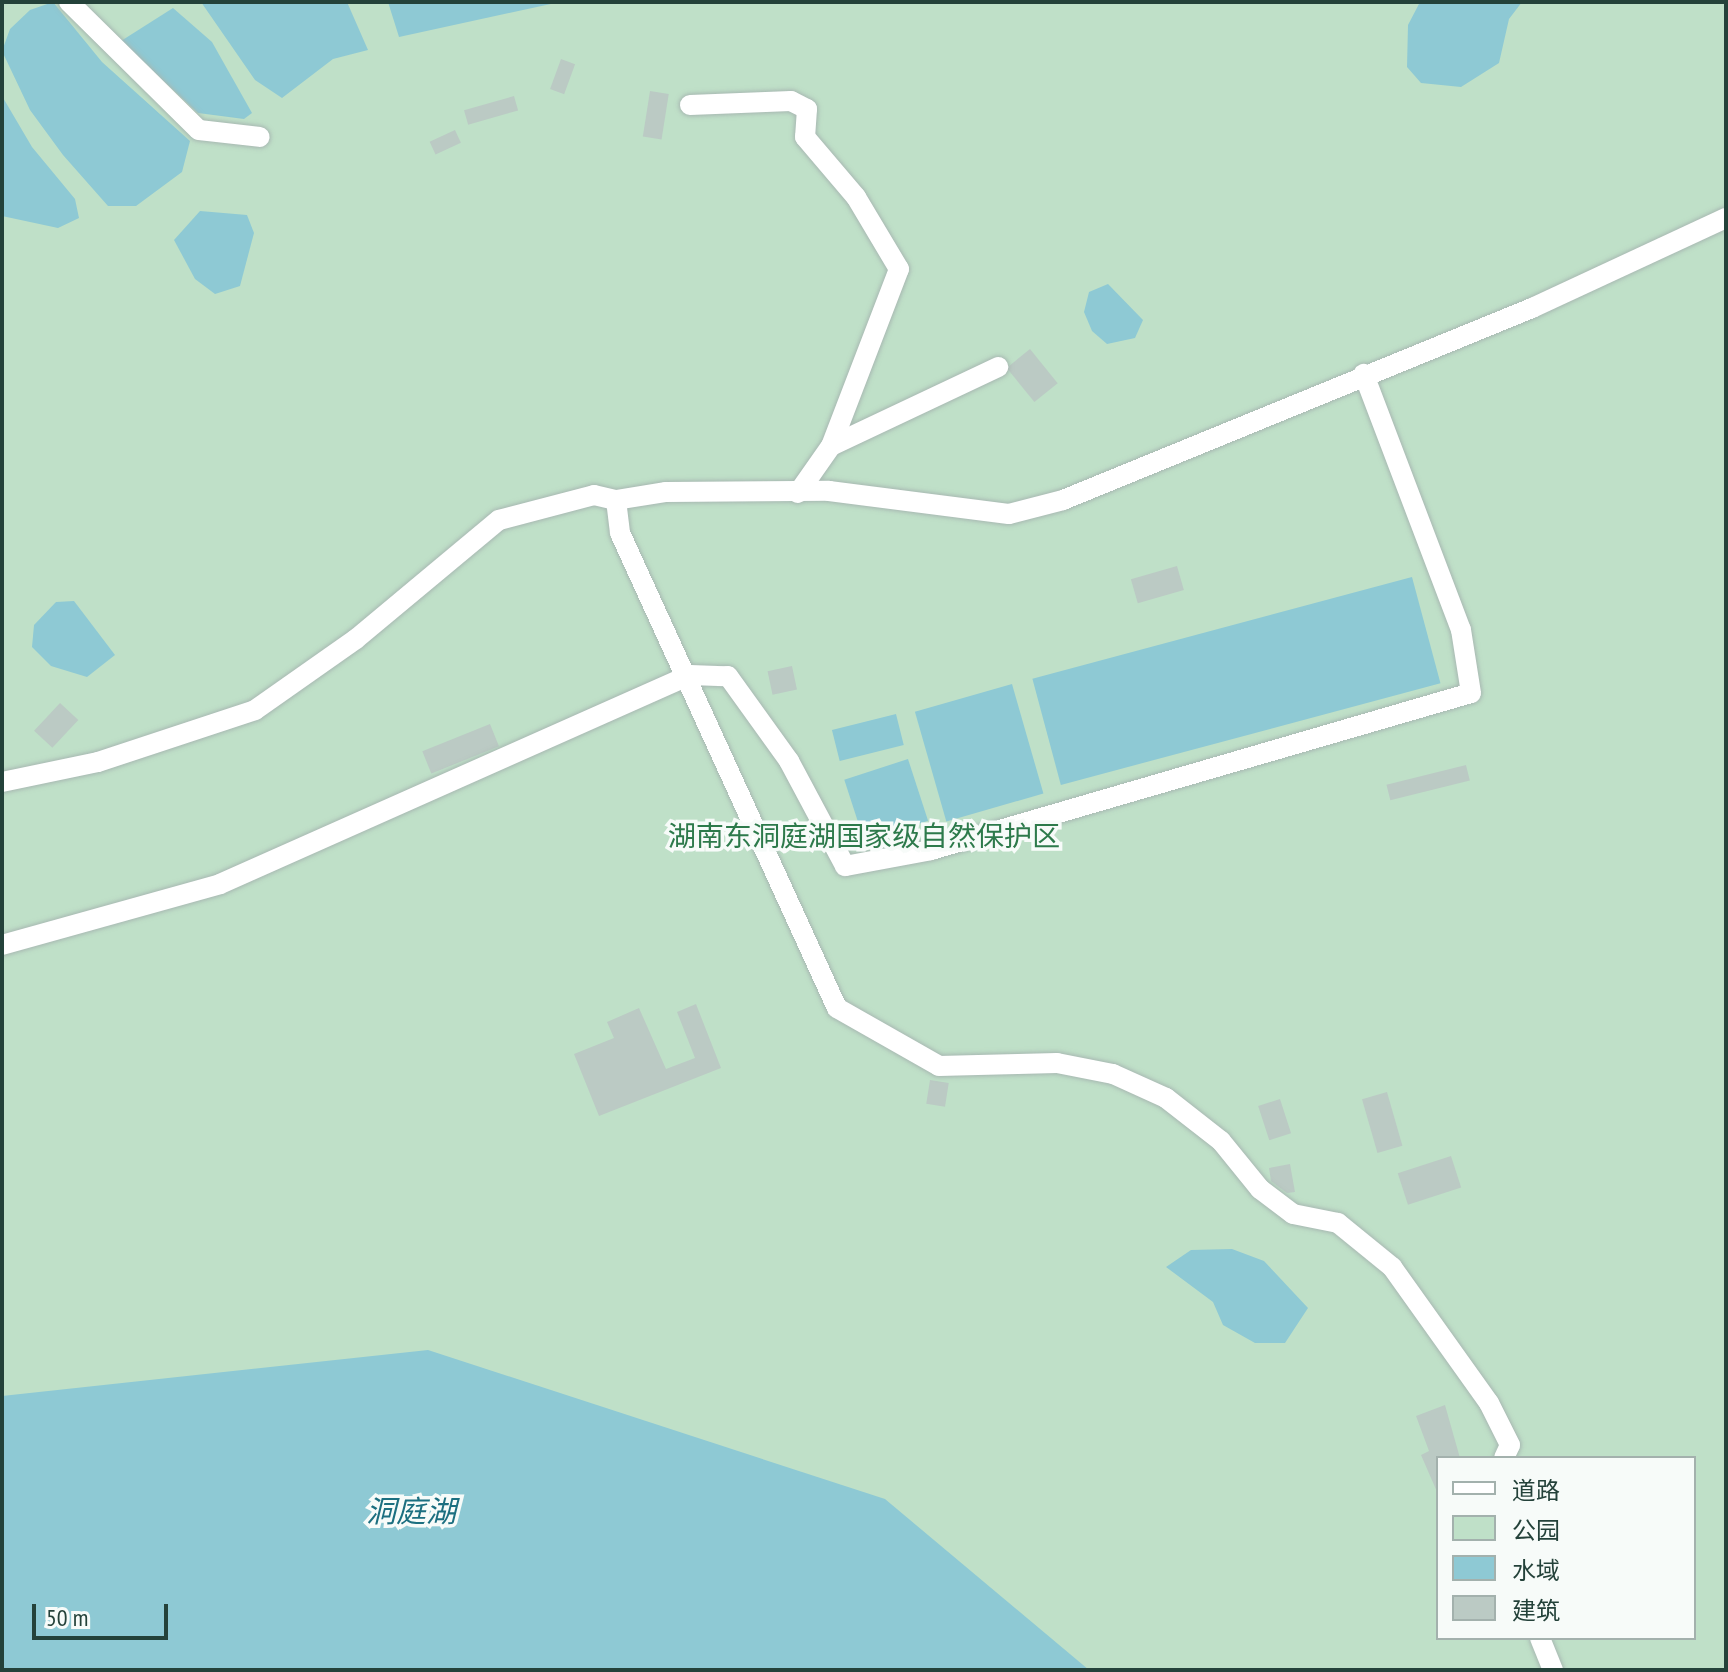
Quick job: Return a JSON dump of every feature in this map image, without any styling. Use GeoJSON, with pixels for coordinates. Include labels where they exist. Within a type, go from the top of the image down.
{"type":"FeatureCollection","features":[{"type":"Feature","properties":{"kind":"street"},"geometry":{"type":"LineString","coordinates":[[69,2],[199,130],[260,137]]}},
{"type":"Feature","properties":{"kind":"street"},"geometry":{"type":"LineString","coordinates":[[690,105],[791,101],[807,109],[805,137],[856,197],[899,269],[831,446],[798,493]]}},
{"type":"Feature","properties":{"kind":"street"},"geometry":{"type":"LineString","coordinates":[[2,782],[98,762],[255,710],[356,639],[499,520],[580,497],[616,500],[666,492],[829,491],[1009,514],[1063,500],[1608,275],[1726,218]]}},
{"type":"Feature","properties":{"kind":"street"},"geometry":{"type":"LineString","coordinates":[[831,446],[998,367]]}},
{"type":"Feature","properties":{"kind":"street"},"geometry":{"type":"LineString","coordinates":[[2,945],[220,884],[690,675],[728,676],[789,761],[845,866],[931,850],[1471,693],[1461,630],[1364,374]]}},
{"type":"Feature","properties":{"kind":"street"},"geometry":{"type":"LineString","coordinates":[[616,500],[620,533],[690,675],[837,1008],[939,1066],[1057,1063],[1113,1074],[1166,1098],[1221,1141],[1260,1189],[1293,1214],[1338,1223],[1392,1267],[1489,1403],[1510,1445],[1505,1456]]}},
{"type":"Feature","properties":{"kind":"street"},"geometry":{"type":"LineString","coordinates":[[1541,1640],[1553,1670]]}},
{"type":"Feature","properties":{"kind":"green space","name":"湖南东洞庭湖国家级自然保护区"},"geometry":{"type":"Polygon","coordinates":[[[2,2],[1726,2],[1726,1670],[2,1670],[2,2]]]}},
{"type":"Feature","properties":{"kind":"water"},"geometry":{"type":"Polygon","coordinates":[[[53,2],[102,62],[190,141],[182,172],[136,206],[108,206],[63,155],[30,110],[2,51],[10,29],[30,10],[53,2]]]}},
{"type":"Feature","properties":{"kind":"water"},"geometry":{"type":"Polygon","coordinates":[[[201,2],[347,2],[368,50],[333,59],[282,98],[255,80],[201,2]]]}},
{"type":"Feature","properties":{"kind":"water"},"geometry":{"type":"Polygon","coordinates":[[[388,2],[560,2],[399,37],[388,2]]]}},
{"type":"Feature","properties":{"kind":"water"},"geometry":{"type":"Polygon","coordinates":[[[1420,2],[1522,2],[1509,19],[1499,63],[1461,87],[1421,83],[1407,67],[1408,25],[1420,2]]]}},
{"type":"Feature","properties":{"kind":"water"},"geometry":{"type":"Polygon","coordinates":[[[173,8],[212,42],[252,113],[244,119],[198,113],[121,41],[173,8]]]}},
{"type":"Feature","properties":{"kind":"water"},"geometry":{"type":"Polygon","coordinates":[[[2,96],[32,147],[75,199],[79,218],[58,228],[2,216],[2,96]]]}},
{"type":"Feature","properties":{"kind":"water"},"geometry":{"type":"Polygon","coordinates":[[[200,211],[247,215],[254,233],[240,286],[215,294],[195,279],[174,240],[200,211]]]}},
{"type":"Feature","properties":{"kind":"water"},"geometry":{"type":"Polygon","coordinates":[[[1108,284],[1143,320],[1135,338],[1107,344],[1092,331],[1084,312],[1089,292],[1108,284]]]}},
{"type":"Feature","properties":{"kind":"water"},"geometry":{"type":"Polygon","coordinates":[[[1412,577],[1440,683],[1061,785],[1032,679],[1412,577]]]}},
{"type":"Feature","properties":{"kind":"water"},"geometry":{"type":"Polygon","coordinates":[[[74,601],[115,655],[87,677],[51,666],[32,647],[34,625],[56,602],[74,601]]]}},
{"type":"Feature","properties":{"kind":"water"},"geometry":{"type":"Polygon","coordinates":[[[1012,684],[1043,794],[946,821],[915,712],[1012,684]]]}},
{"type":"Feature","properties":{"kind":"water"},"geometry":{"type":"Polygon","coordinates":[[[896,714],[904,745],[840,761],[832,730],[896,714]]]}},
{"type":"Feature","properties":{"kind":"water"},"geometry":{"type":"Polygon","coordinates":[[[908,759],[928,821],[864,842],[844,780],[908,759]]]}},
{"type":"Feature","properties":{"kind":"water"},"geometry":{"type":"Polygon","coordinates":[[[1232,1249],[1264,1261],[1308,1308],[1285,1343],[1255,1343],[1223,1325],[1213,1302],[1166,1267],[1191,1250],[1232,1249]]]}},
{"type":"Feature","properties":{"kind":"water","name":"洞庭湖"},"geometry":{"type":"Polygon","coordinates":[[[428,1350],[885,1499],[1089,1670],[2,1670],[2,1396],[428,1350]]]}},
{"type":"Feature","properties":{"kind":"building"},"geometry":{"type":"Polygon","coordinates":[[[561,59],[575,64],[564,94],[550,89],[561,59]]]}},
{"type":"Feature","properties":{"kind":"building"},"geometry":{"type":"Polygon","coordinates":[[[650,91],[669,94],[662,139],[643,136],[650,91]]]}},
{"type":"Feature","properties":{"kind":"building"},"geometry":{"type":"Polygon","coordinates":[[[514,96],[518,110],[468,125],[464,110],[514,96]]]}},
{"type":"Feature","properties":{"kind":"building"},"geometry":{"type":"Polygon","coordinates":[[[455,130],[461,143],[436,155],[430,142],[455,130]]]}},
{"type":"Feature","properties":{"kind":"building"},"geometry":{"type":"Polygon","coordinates":[[[1030,349],[1058,383],[1034,402],[1007,368],[1030,349]]]}},
{"type":"Feature","properties":{"kind":"building"},"geometry":{"type":"Polygon","coordinates":[[[1177,566],[1184,590],[1138,603],[1131,579],[1177,566]]]}},
{"type":"Feature","properties":{"kind":"building"},"geometry":{"type":"Polygon","coordinates":[[[792,666],[797,689],[773,695],[768,671],[792,666]]]}},
{"type":"Feature","properties":{"kind":"building"},"geometry":{"type":"Polygon","coordinates":[[[60,703],[78,720],[52,748],[34,731],[60,703]]]}},
{"type":"Feature","properties":{"kind":"building"},"geometry":{"type":"Polygon","coordinates":[[[490,724],[499,746],[431,774],[422,751],[490,724]]]}},
{"type":"Feature","properties":{"kind":"building"},"geometry":{"type":"Polygon","coordinates":[[[1466,765],[1470,781],[1390,800],[1386,785],[1466,765]]]}},
{"type":"Feature","properties":{"kind":"building"},"geometry":{"type":"Polygon","coordinates":[[[696,1004],[721,1068],[599,1116],[574,1054],[614,1038],[607,1022],[639,1008],[666,1069],[695,1058],[677,1012],[696,1004]]]}},
{"type":"Feature","properties":{"kind":"building"},"geometry":{"type":"Polygon","coordinates":[[[930,1080],[949,1083],[945,1107],[926,1104],[930,1080]]]}},
{"type":"Feature","properties":{"kind":"building"},"geometry":{"type":"Polygon","coordinates":[[[1387,1092],[1402,1146],[1377,1153],[1362,1099],[1387,1092]]]}},
{"type":"Feature","properties":{"kind":"building"},"geometry":{"type":"Polygon","coordinates":[[[1280,1099],[1291,1133],[1269,1140],[1258,1106],[1280,1099]]]}},
{"type":"Feature","properties":{"kind":"building"},"geometry":{"type":"Polygon","coordinates":[[[1451,1156],[1461,1187],[1408,1205],[1398,1173],[1451,1156]]]}},
{"type":"Feature","properties":{"kind":"building"},"geometry":{"type":"Polygon","coordinates":[[[1290,1164],[1295,1192],[1287,1193],[1271,1181],[1269,1168],[1290,1164]]]}},
{"type":"Feature","properties":{"kind":"building"},"geometry":{"type":"Polygon","coordinates":[[[1445,1405],[1459,1456],[1436,1456],[1436,1489],[1421,1455],[1429,1451],[1416,1416],[1445,1405]]]}}]}
